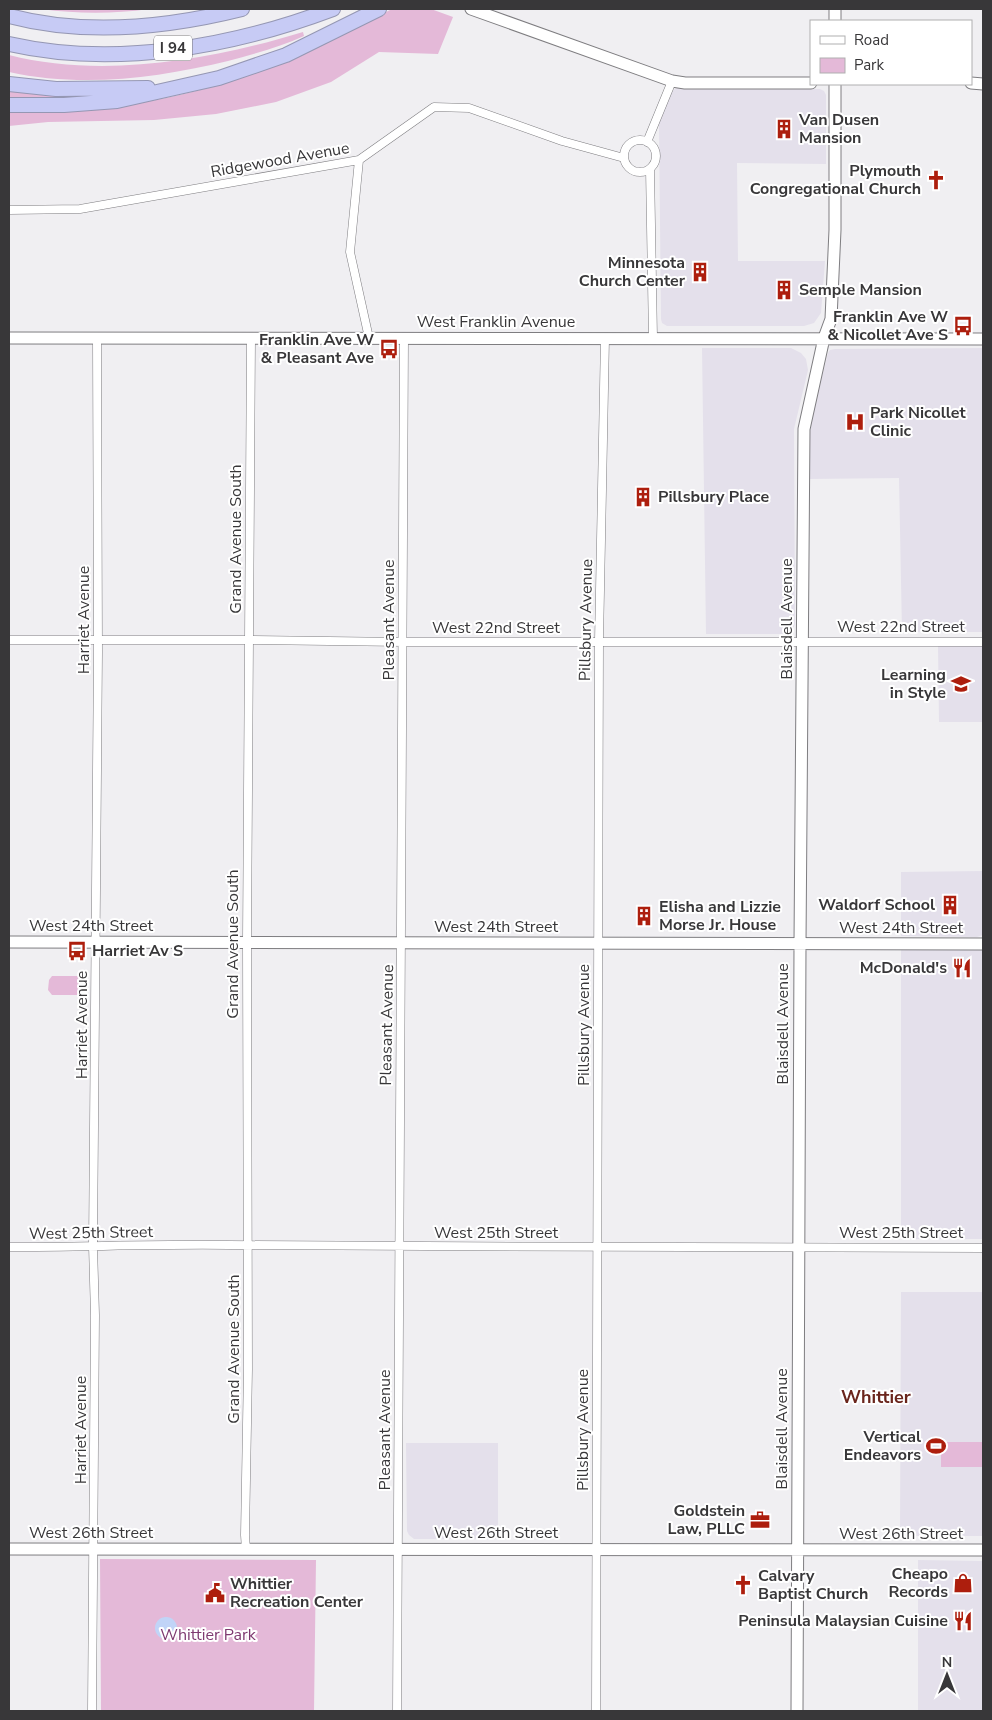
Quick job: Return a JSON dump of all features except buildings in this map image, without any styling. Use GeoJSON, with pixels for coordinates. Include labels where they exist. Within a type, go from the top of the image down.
{"type":"FeatureCollection","features":[{"type":"Feature","properties":{"kind":"highway","name":"I 94"},"geometry":{"type":"LineString","coordinates":[[9,16],[52,24],[108,27],[167,23],[242,9]]}},
{"type":"Feature","properties":{"kind":"highway","name":"I 94"},"geometry":{"type":"LineString","coordinates":[[9,44],[68,52],[107,54],[142,52],[199,45],[248,34],[333,9]]}},
{"type":"Feature","properties":{"kind":"highway"},"geometry":{"type":"LineString","coordinates":[[9,105],[64,105],[116,101],[191,84],[254,67],[294,52],[379,9]]}},
{"type":"Feature","properties":{"kind":"highway"},"geometry":{"type":"LineString","coordinates":[[9,84],[56,89],[161,86],[198,80],[254,67]]}},
{"type":"Feature","properties":{"kind":"highway"},"geometry":{"type":"LineString","coordinates":[[9,79],[54,87],[83,89]]}},
{"type":"Feature","properties":{"kind":"street"},"geometry":{"type":"LineString","coordinates":[[471,9],[672,81],[810,83]]}},
{"type":"Feature","properties":{"kind":"street"},"geometry":{"type":"LineString","coordinates":[[648,142],[672,81]]}},
{"type":"Feature","properties":{"kind":"street","name":"Blaisdell Avenue"},"geometry":{"type":"LineString","coordinates":[[797,1711],[798,1246],[804,429],[830,319],[834,271],[835,85]]}},
{"type":"Feature","properties":{"kind":"street","name":"Ridgewood Avenue"},"geometry":{"type":"LineString","coordinates":[[9,210],[80,209],[359,160],[434,107],[469,108],[562,140],[624,158]]}},
{"type":"Feature","properties":{"kind":"street"},"geometry":{"type":"LineString","coordinates":[[637,140],[648,142],[655,149],[654,164],[650,169],[640,173],[634,172],[626,165],[624,158],[625,149],[637,140]]}},
{"type":"Feature","properties":{"kind":"street"},"geometry":{"type":"LineString","coordinates":[[359,160],[350,252],[369,338]]}},
{"type":"Feature","properties":{"kind":"street"},"geometry":{"type":"LineString","coordinates":[[650,169],[653,338]]}},
{"type":"Feature","properties":{"kind":"street","name":"West Franklin Avenue"},"geometry":{"type":"LineString","coordinates":[[9,338],[983,339]]}},
{"type":"Feature","properties":{"kind":"street","name":"Harriet Avenue"},"geometry":{"type":"LineString","coordinates":[[92,1711],[98,640],[97,338]]}},
{"type":"Feature","properties":{"kind":"street","name":"Grand Avenue South"},"geometry":{"type":"LineString","coordinates":[[246,1545],[251,338]]}},
{"type":"Feature","properties":{"kind":"street","name":"Pleasant Avenue"},"geometry":{"type":"LineString","coordinates":[[397,1711],[404,338]]}},
{"type":"Feature","properties":{"kind":"street","name":"Pillsbury Avenue"},"geometry":{"type":"LineString","coordinates":[[596,1711],[599,641],[605,338]]}},
{"type":"Feature","properties":{"kind":"street","name":"West 22nd Street"},"geometry":{"type":"LineString","coordinates":[[9,640],[983,642]]}},
{"type":"Feature","properties":{"kind":"street","name":"West 24th Street"},"geometry":{"type":"LineString","coordinates":[[9,942],[983,944]]}},
{"type":"Feature","properties":{"kind":"street","name":"West 25th Street"},"geometry":{"type":"LineString","coordinates":[[9,1247],[248,1245],[983,1248]]}},
{"type":"Feature","properties":{"kind":"street","name":"West 26th Street"},"geometry":{"type":"LineString","coordinates":[[9,1549],[246,1545],[398,1549],[983,1550]]}},
{"type":"Feature","properties":{"kind":"shaded area"},"geometry":{"type":"Polygon","coordinates":[[[677,88],[820,89],[824,91],[826,95],[826,164],[737,163],[738,261],[825,261],[821,313],[814,323],[804,326],[667,326],[662,323],[659,125],[661,111],[673,90],[677,88]]]}},
{"type":"Feature","properties":{"kind":"shaded area"},"geometry":{"type":"Polygon","coordinates":[[[702,348],[791,348],[801,353],[806,359],[808,370],[794,429],[795,624],[788,634],[706,634],[702,348]]]}},
{"type":"Feature","properties":{"kind":"shaded area"},"geometry":{"type":"Polygon","coordinates":[[[983,348],[983,632],[902,632],[899,478],[809,479],[810,431],[828,353],[830,350],[835,349],[983,348]]]}},
{"type":"Feature","properties":{"kind":"shaded area","name":"Learning in Style"},"geometry":{"type":"Polygon","coordinates":[[[938,646],[983,646],[983,722],[939,722],[938,646]]]}},
{"type":"Feature","properties":{"kind":"shaded area"},"geometry":{"type":"Polygon","coordinates":[[[983,871],[983,935],[977,937],[901,936],[901,872],[983,871]]]}},
{"type":"Feature","properties":{"kind":"shaded area"},"geometry":{"type":"Polygon","coordinates":[[[901,949],[983,950],[983,1239],[901,1239],[901,949]]]}},
{"type":"Feature","properties":{"kind":"shaded area"},"geometry":{"type":"Polygon","coordinates":[[[901,1292],[983,1292],[983,1536],[900,1536],[901,1292]]]}},
{"type":"Feature","properties":{"kind":"shaded area"},"geometry":{"type":"Polygon","coordinates":[[[406,1443],[498,1443],[498,1539],[414,1539],[409,1535],[407,1531],[406,1443]]]}},
{"type":"Feature","properties":{"kind":"shaded area"},"geometry":{"type":"Polygon","coordinates":[[[918,1560],[983,1561],[983,1711],[918,1711],[918,1560]]]}},
{"type":"Feature","properties":{"kind":"green space"},"geometry":{"type":"Polygon","coordinates":[[[41,9],[149,9],[95,13],[41,9]]]}},
{"type":"Feature","properties":{"kind":"green space"},"geometry":{"type":"Polygon","coordinates":[[[392,9],[431,9],[453,17],[438,54],[379,52],[331,82],[276,102],[216,114],[154,120],[48,122],[9,126],[9,110],[114,107],[141,103],[232,81],[302,53],[392,9]]]}},
{"type":"Feature","properties":{"kind":"green space"},"geometry":{"type":"Polygon","coordinates":[[[303,32],[304,36],[295,40],[247,56],[201,67],[147,76],[91,80],[36,77],[9,72],[9,55],[45,62],[119,66],[195,58],[232,51],[303,32]]]}},
{"type":"Feature","properties":{"kind":"green space"},"geometry":{"type":"Polygon","coordinates":[[[9,89],[88,95],[89,99],[9,100],[9,89]]]}},
{"type":"Feature","properties":{"kind":"green space"},"geometry":{"type":"Polygon","coordinates":[[[52,976],[80,976],[79,995],[52,995],[48,990],[49,980],[52,976]]]}},
{"type":"Feature","properties":{"kind":"green space"},"geometry":{"type":"Polygon","coordinates":[[[941,1442],[983,1442],[983,1467],[941,1467],[941,1442]]]}},
{"type":"Feature","properties":{"kind":"green space","name":"Whittier Park"},"geometry":{"type":"Polygon","coordinates":[[[100,1559],[316,1560],[314,1711],[101,1711],[100,1559]]]}},
{"type":"Feature","properties":{"kind":"water"},"geometry":{"type":"Polygon","coordinates":[[[166,1617],[176,1624],[177,1628],[170,1638],[166,1639],[156,1632],[155,1628],[162,1618],[166,1617]]]}},
{"type":"Feature","properties":{"kind":"place","name":"Van Dusen Mansion"},"geometry":{"type":"Point","coordinates":[784,129]}},
{"type":"Feature","properties":{"kind":"place","name":"Plymouth Congregational Church"},"geometry":{"type":"Point","coordinates":[936,180]}},
{"type":"Feature","properties":{"kind":"place","name":"Minnesota Church Center"},"geometry":{"type":"Point","coordinates":[700,272]}},
{"type":"Feature","properties":{"kind":"place","name":"Semple Mansion"},"geometry":{"type":"Point","coordinates":[784,290]}},
{"type":"Feature","properties":{"kind":"place","name":"Franklin Ave W & Nicollet Ave S"},"geometry":{"type":"Point","coordinates":[963,326]}},
{"type":"Feature","properties":{"kind":"place","name":"Franklin Ave W & Pleasant Ave"},"geometry":{"type":"Point","coordinates":[389,349]}},
{"type":"Feature","properties":{"kind":"place","name":"Park Nicollet Clinic"},"geometry":{"type":"Point","coordinates":[855,422]}},
{"type":"Feature","properties":{"kind":"place","name":"Pillsbury Place"},"geometry":{"type":"Point","coordinates":[643,497]}},
{"type":"Feature","properties":{"kind":"place","name":"Learning in Style"},"geometry":{"type":"Point","coordinates":[961,684]}},
{"type":"Feature","properties":{"kind":"place","name":"Waldorf School"},"geometry":{"type":"Point","coordinates":[950,905]}},
{"type":"Feature","properties":{"kind":"place","name":"Elisha and Lizzie Morse Jr. House"},"geometry":{"type":"Point","coordinates":[644,916]}},
{"type":"Feature","properties":{"kind":"place","name":"Harriet Av S"},"geometry":{"type":"Point","coordinates":[77,951]}},
{"type":"Feature","properties":{"kind":"place","name":"McDonald's"},"geometry":{"type":"Point","coordinates":[962,968]}},
{"type":"Feature","properties":{"kind":"place","name":"Vertical Endeavors"},"geometry":{"type":"Point","coordinates":[936,1446]}},
{"type":"Feature","properties":{"kind":"place","name":"Goldstein Law, PLLC"},"geometry":{"type":"Point","coordinates":[760,1520]}},
{"type":"Feature","properties":{"kind":"place","name":"Cheapo Records"},"geometry":{"type":"Point","coordinates":[963,1583]}},
{"type":"Feature","properties":{"kind":"place","name":"Calvary Baptist Church"},"geometry":{"type":"Point","coordinates":[743,1585]}},
{"type":"Feature","properties":{"kind":"place","name":"Whittier Recreation Center"},"geometry":{"type":"Point","coordinates":[215,1593]}},
{"type":"Feature","properties":{"kind":"place","name":"Peninsula Malaysian Cuisine"},"geometry":{"type":"Point","coordinates":[963,1621]}},
{"type":"Feature","properties":{"kind":"district","name":"Whittier"},"geometry":{"type":"Point","coordinates":[876,1397]}}]}
